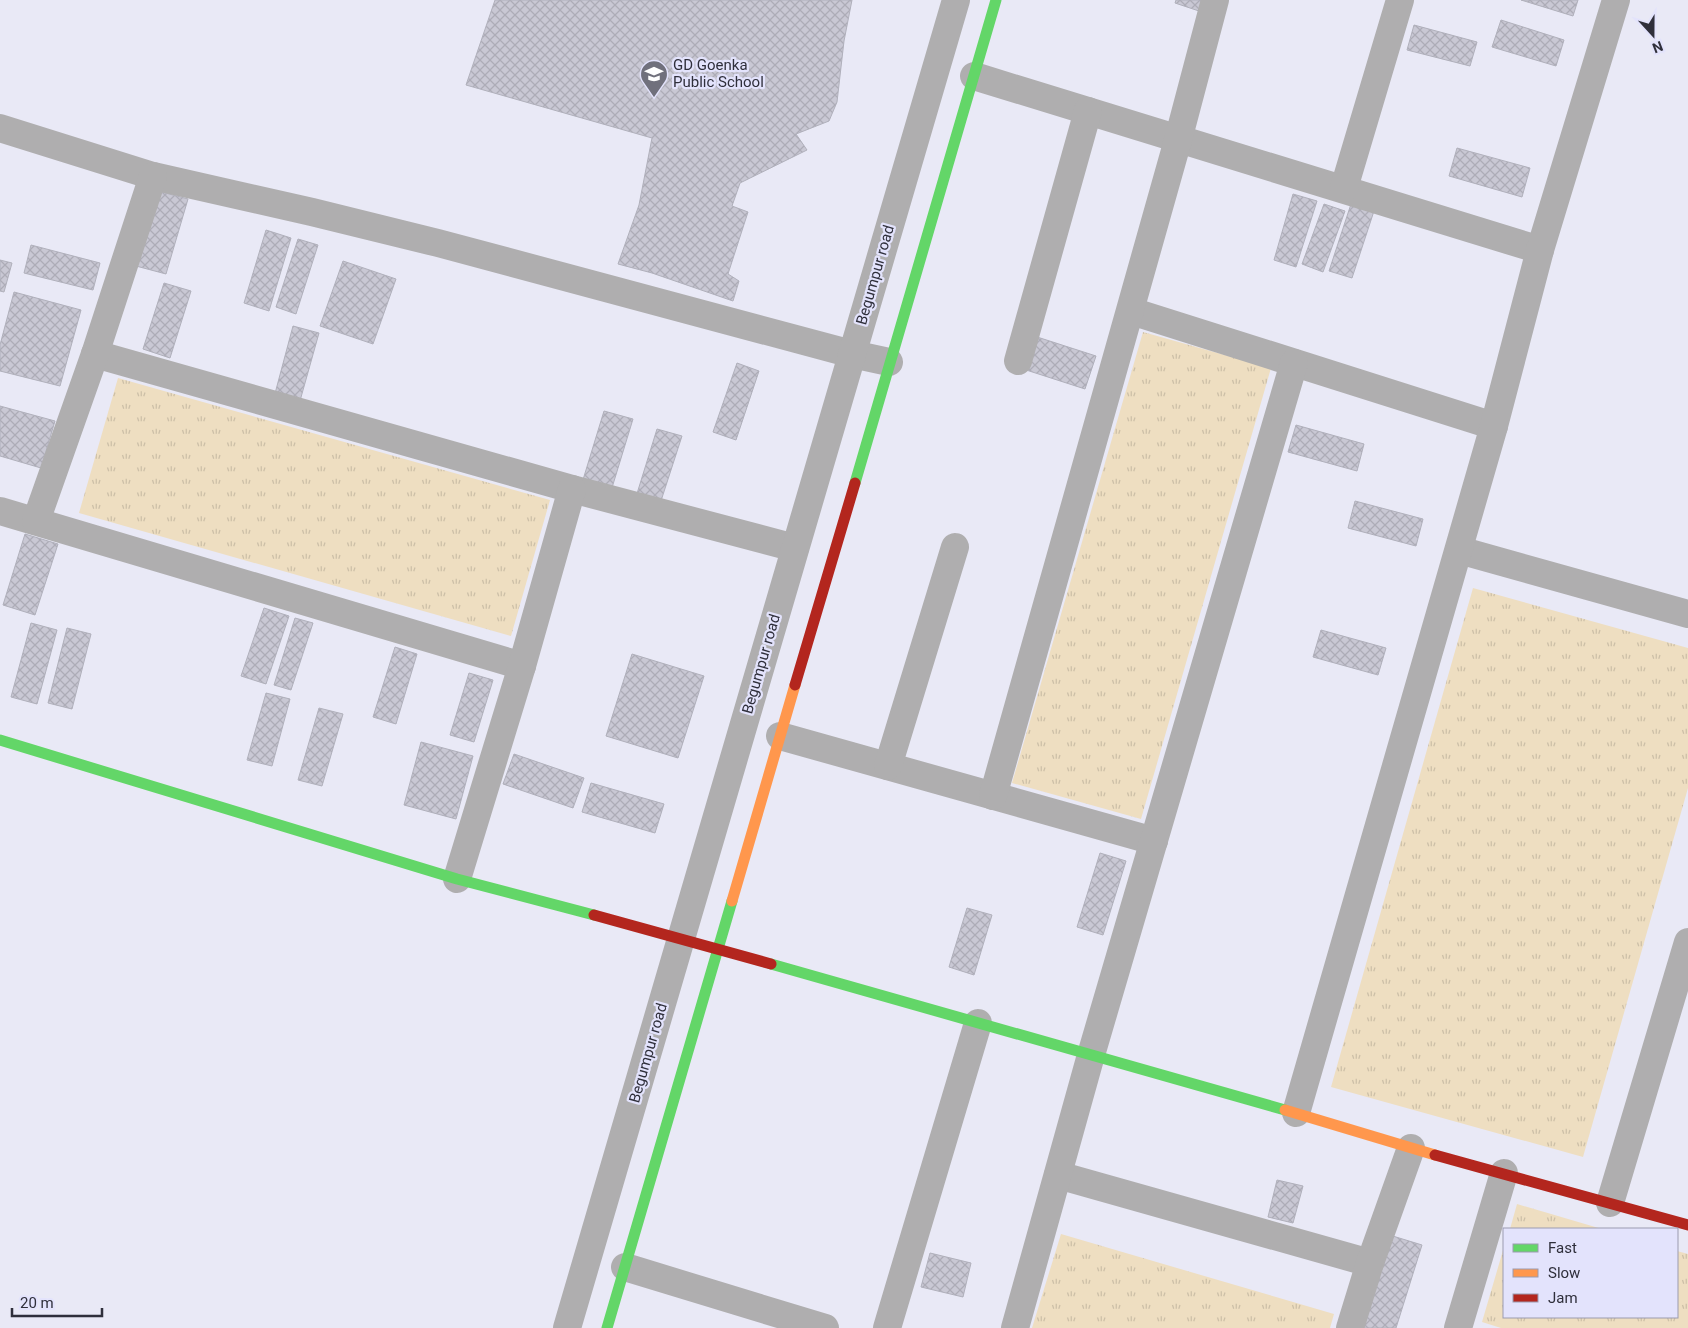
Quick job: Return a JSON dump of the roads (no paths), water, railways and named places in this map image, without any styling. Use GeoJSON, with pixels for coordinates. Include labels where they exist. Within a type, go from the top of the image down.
{"type":"FeatureCollection","features":[{"type":"Feature","properties":{"kind":"street","name":"Begumpur road"},"geometry":{"type":"LineString","coordinates":[[567,1328],[956,0]]}},
{"type":"Feature","properties":{"kind":"street"},"geometry":{"type":"LineString","coordinates":[[607,1328],[996,0]]}},
{"type":"Feature","properties":{"kind":"street"},"geometry":{"type":"LineString","coordinates":[[993,796],[1178,140],[1214,0]]}},
{"type":"Feature","properties":{"kind":"street"},"geometry":{"type":"LineString","coordinates":[[1344,188],[1400,0]]}},
{"type":"Feature","properties":{"kind":"street"},"geometry":{"type":"LineString","coordinates":[[1296,1113],[1494,426],[1540,250],[1616,0]]}},
{"type":"Feature","properties":{"kind":"street"},"geometry":{"type":"LineString","coordinates":[[974,76],[1178,140],[1344,188],[1540,250]]}},
{"type":"Feature","properties":{"kind":"street"},"geometry":{"type":"LineString","coordinates":[[1018,361],[1088,111]]}},
{"type":"Feature","properties":{"kind":"street"},"geometry":{"type":"LineString","coordinates":[[0,128],[152,176],[438,243],[852,354],[889,362]]}},
{"type":"Feature","properties":{"kind":"street"},"geometry":{"type":"LineString","coordinates":[[36,521],[95,354],[152,176]]}},
{"type":"Feature","properties":{"kind":"street"},"geometry":{"type":"LineString","coordinates":[[1130,311],[1494,426]]}},
{"type":"Feature","properties":{"kind":"street"},"geometry":{"type":"LineString","coordinates":[[95,354],[572,489],[795,548]]}},
{"type":"Feature","properties":{"kind":"street"},"geometry":{"type":"LineString","coordinates":[[1016,1328],[1090,1055],[1294,363]]}},
{"type":"Feature","properties":{"kind":"street"},"geometry":{"type":"LineString","coordinates":[[457,879],[522,666],[572,489]]}},
{"type":"Feature","properties":{"kind":"street"},"geometry":{"type":"LineString","coordinates":[[0,511],[522,666]]}},
{"type":"Feature","properties":{"kind":"street"},"geometry":{"type":"LineString","coordinates":[[888,766],[955,547]]}},
{"type":"Feature","properties":{"kind":"street"},"geometry":{"type":"LineString","coordinates":[[1458,550],[1688,614]]}},
{"type":"Feature","properties":{"kind":"street"},"geometry":{"type":"LineString","coordinates":[[780,736],[1154,841]]}},
{"type":"Feature","properties":{"kind":"street"},"geometry":{"type":"LineString","coordinates":[[0,740],[457,879],[682,938],[1296,1113],[1411,1148],[1504,1172],[1688,1225]]}},
{"type":"Feature","properties":{"kind":"street"},"geometry":{"type":"LineString","coordinates":[[1610,1203],[1688,942]]}},
{"type":"Feature","properties":{"kind":"street"},"geometry":{"type":"LineString","coordinates":[[887,1328],[978,1023]]}},
{"type":"Feature","properties":{"kind":"street"},"geometry":{"type":"LineString","coordinates":[[1350,1328],[1370,1263],[1411,1148]]}},
{"type":"Feature","properties":{"kind":"street"},"geometry":{"type":"LineString","coordinates":[[1458,1328],[1504,1172]]}},
{"type":"Feature","properties":{"kind":"street"},"geometry":{"type":"LineString","coordinates":[[1058,1175],[1370,1263]]}},
{"type":"Feature","properties":{"kind":"street"},"geometry":{"type":"LineString","coordinates":[[626,1267],[825,1328]]}},
{"type":"Feature","properties":{"kind":"place","name":"GD Goenka Public School"},"geometry":{"type":"Point","coordinates":[654,98]}}]}
